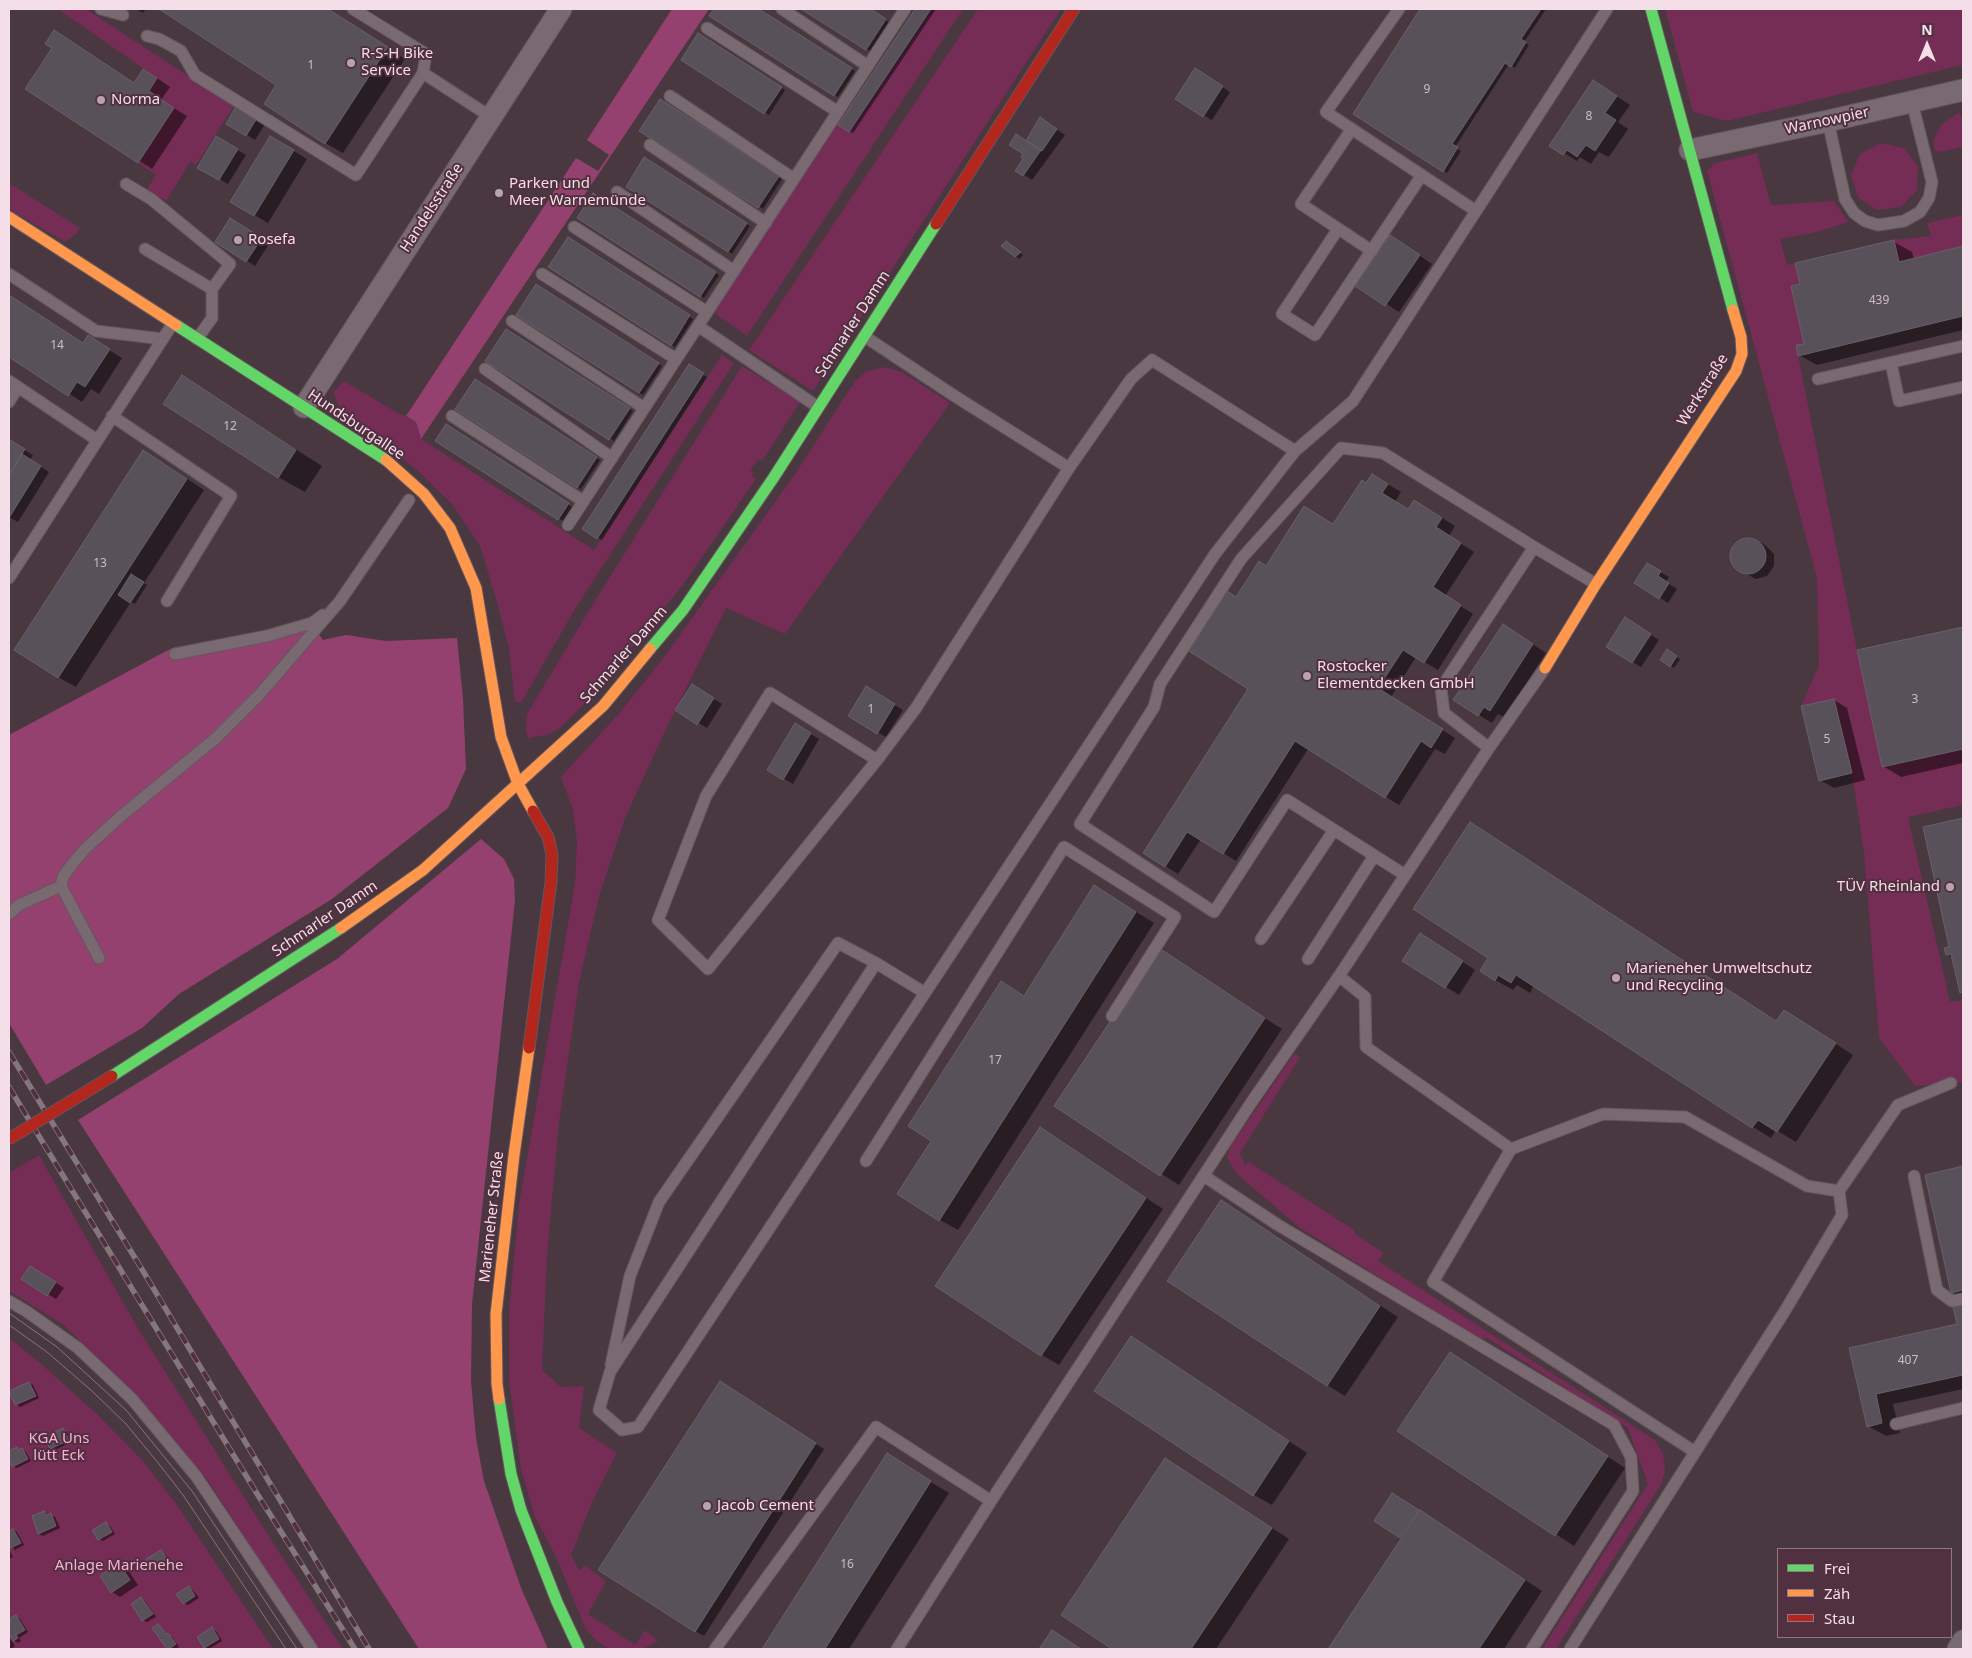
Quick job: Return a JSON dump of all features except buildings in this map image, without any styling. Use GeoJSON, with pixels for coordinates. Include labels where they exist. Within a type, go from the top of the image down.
{"type":"FeatureCollection","features":[{"type":"Feature","properties":{"kind":"street","name":"Handelsstraße"},"geometry":{"type":"LineString","coordinates":[[304,407],[561,9]]}},
{"type":"Feature","properties":{"kind":"street","name":"Schmarler Damm"},"geometry":{"type":"LineString","coordinates":[[9,1139],[112,1076],[344,926],[423,870],[603,706],[683,610],[774,477],[1074,9]]}},
{"type":"Feature","properties":{"kind":"street","name":"Werkstraße"},"geometry":{"type":"LineString","coordinates":[[1545,668],[1596,584],[1736,371],[1742,354],[1741,337],[1651,9]]}},
{"type":"Feature","properties":{"kind":"street","name":"Warnowpier"},"geometry":{"type":"LineString","coordinates":[[1690,150],[1963,90]]}},
{"type":"Feature","properties":{"kind":"street","name":"Hundsburgallee"},"geometry":{"type":"LineString","coordinates":[[9,217],[381,456],[424,494],[450,528],[476,588],[501,737],[518,784]]}},
{"type":"Feature","properties":{"kind":"street","name":"Marieneher Straße"},"geometry":{"type":"LineString","coordinates":[[518,784],[548,836],[552,854],[551,882],[514,1155],[496,1314],[497,1384],[511,1474],[521,1510],[557,1602],[579,1649]]}},
{"type":"Feature","properties":{"kind":"street"},"geometry":{"type":"LineString","coordinates":[[1958,1649],[1963,1641]]}},
{"type":"Feature","properties":{"kind":"lane"},"geometry":{"type":"LineString","coordinates":[[101,9],[123,14]]}},
{"type":"Feature","properties":{"kind":"lane"},"geometry":{"type":"LineString","coordinates":[[147,36],[159,38],[181,51],[195,75],[356,174],[423,73],[426,54],[353,9]]}},
{"type":"Feature","properties":{"kind":"lane"},"geometry":{"type":"LineString","coordinates":[[782,9],[868,66]]}},
{"type":"Feature","properties":{"kind":"lane"},"geometry":{"type":"LineString","coordinates":[[568,525],[903,12],[890,9]]}},
{"type":"Feature","properties":{"kind":"lane"},"geometry":{"type":"LineString","coordinates":[[1399,9],[1326,112],[1476,211]]}},
{"type":"Feature","properties":{"kind":"lane"},"geometry":{"type":"LineString","coordinates":[[925,993],[876,963],[838,943],[659,1202],[630,1276],[610,1372],[599,1410],[622,1430],[638,1428],[1215,554],[1295,451],[1353,401],[1607,9]]}},
{"type":"Feature","properties":{"kind":"lane"},"geometry":{"type":"LineString","coordinates":[[706,28],[838,112]]}},
{"type":"Feature","properties":{"kind":"lane"},"geometry":{"type":"LineString","coordinates":[[423,73],[491,117]]}},
{"type":"Feature","properties":{"kind":"lane"},"geometry":{"type":"LineString","coordinates":[[670,96],[794,179]]}},
{"type":"Feature","properties":{"kind":"lane"},"geometry":{"type":"LineString","coordinates":[[1828,121],[1845,199],[1854,214],[1865,221],[1878,225],[1904,221],[1920,212],[1929,198],[1932,182],[1912,102]]}},
{"type":"Feature","properties":{"kind":"lane"},"geometry":{"type":"LineString","coordinates":[[1351,130],[1301,204],[1372,251]]}},
{"type":"Feature","properties":{"kind":"lane"},"geometry":{"type":"LineString","coordinates":[[650,145],[766,222]]}},
{"type":"Feature","properties":{"kind":"lane"},"geometry":{"type":"LineString","coordinates":[[1338,229],[1282,314],[1315,335],[1422,175]]}},
{"type":"Feature","properties":{"kind":"lane"},"geometry":{"type":"LineString","coordinates":[[126,184],[151,200],[230,264],[212,289],[212,318],[198,338]]}},
{"type":"Feature","properties":{"kind":"lane"},"geometry":{"type":"LineString","coordinates":[[617,192],[734,270]]}},
{"type":"Feature","properties":{"kind":"lane"},"geometry":{"type":"LineString","coordinates":[[574,227],[707,312]]}},
{"type":"Feature","properties":{"kind":"lane"},"geometry":{"type":"LineString","coordinates":[[145,249],[212,289]]}},
{"type":"Feature","properties":{"kind":"lane"},"geometry":{"type":"LineString","coordinates":[[9,274],[96,331],[163,338]]}},
{"type":"Feature","properties":{"kind":"lane"},"geometry":{"type":"LineString","coordinates":[[542,274],[676,359]]}},
{"type":"Feature","properties":{"kind":"lane"},"geometry":{"type":"LineString","coordinates":[[512,321],[644,408]]}},
{"type":"Feature","properties":{"kind":"lane"},"geometry":{"type":"LineString","coordinates":[[9,578],[173,323]]}},
{"type":"Feature","properties":{"kind":"lane"},"geometry":{"type":"LineString","coordinates":[[698,326],[818,406]]}},
{"type":"Feature","properties":{"kind":"lane"},"geometry":{"type":"LineString","coordinates":[[864,336],[1069,468]]}},
{"type":"Feature","properties":{"kind":"lane"},"geometry":{"type":"LineString","coordinates":[[1818,379],[1963,346]]}},
{"type":"Feature","properties":{"kind":"lane"},"geometry":{"type":"LineString","coordinates":[[877,760],[770,693],[706,796],[658,920],[708,969],[877,760],[916,708],[1069,468],[1131,379],[1152,360],[1295,451]]}},
{"type":"Feature","properties":{"kind":"lane"},"geometry":{"type":"LineString","coordinates":[[1891,362],[1899,401],[1963,387]]}},
{"type":"Feature","properties":{"kind":"lane"},"geometry":{"type":"LineString","coordinates":[[484,369],[612,458]]}},
{"type":"Feature","properties":{"kind":"lane"},"geometry":{"type":"LineString","coordinates":[[9,402],[14,384],[97,440]]}},
{"type":"Feature","properties":{"kind":"lane"},"geometry":{"type":"LineString","coordinates":[[112,416],[231,496],[167,601]]}},
{"type":"Feature","properties":{"kind":"lane"},"geometry":{"type":"LineString","coordinates":[[452,416],[583,501]]}},
{"type":"Feature","properties":{"kind":"lane"},"geometry":{"type":"LineString","coordinates":[[1405,876],[1287,800],[1214,912],[1080,824],[1154,707],[1160,684],[1241,559],[1341,448],[1383,453],[1534,548],[1596,584]]}},
{"type":"Feature","properties":{"kind":"lane"},"geometry":{"type":"LineString","coordinates":[[100,958],[61,886],[63,877],[86,848],[230,725],[259,695],[340,601],[409,500]]}},
{"type":"Feature","properties":{"kind":"lane"},"geometry":{"type":"LineString","coordinates":[[1489,748],[1444,713],[1441,688],[1534,548]]}},
{"type":"Feature","properties":{"kind":"lane"},"geometry":{"type":"LineString","coordinates":[[175,654],[267,636],[312,623],[340,601]]}},
{"type":"Feature","properties":{"kind":"lane"},"geometry":{"type":"LineString","coordinates":[[897,1649],[991,1501],[1204,1176],[1339,976],[1489,748],[1545,668]]}},
{"type":"Feature","properties":{"kind":"lane"},"geometry":{"type":"LineString","coordinates":[[1261,939],[1334,830]]}},
{"type":"Feature","properties":{"kind":"lane"},"geometry":{"type":"LineString","coordinates":[[866,1162],[1064,847],[1175,917],[1112,1016]]}},
{"type":"Feature","properties":{"kind":"lane"},"geometry":{"type":"LineString","coordinates":[[1308,959],[1374,856]]}},
{"type":"Feature","properties":{"kind":"lane"},"geometry":{"type":"LineString","coordinates":[[9,914],[19,905],[61,886]]}},
{"type":"Feature","properties":{"kind":"lane"},"geometry":{"type":"LineString","coordinates":[[610,1372],[876,963]]}},
{"type":"Feature","properties":{"kind":"lane"},"geometry":{"type":"LineString","coordinates":[[1339,976],[1364,997],[1366,1047],[1511,1149]]}},
{"type":"Feature","properties":{"kind":"lane"},"geometry":{"type":"LineString","coordinates":[[1570,1649],[1786,1309],[1842,1215],[1839,1191],[1898,1105],[1951,1082]]}},
{"type":"Feature","properties":{"kind":"lane"},"geometry":{"type":"LineString","coordinates":[[1695,1452],[1433,1282],[1511,1149],[1602,1114],[1685,1117],[1807,1186],[1839,1191]]}},
{"type":"Feature","properties":{"kind":"lane"},"geometry":{"type":"LineString","coordinates":[[1204,1176],[1278,1225],[1614,1425],[1631,1457],[1633,1491],[1532,1649]]}},
{"type":"Feature","properties":{"kind":"lane"},"geometry":{"type":"LineString","coordinates":[[1914,1176],[1937,1290],[1952,1300],[1963,1298]]}},
{"type":"Feature","properties":{"kind":"lane"},"geometry":{"type":"LineString","coordinates":[[9,1301],[78,1348],[132,1399],[196,1476],[312,1649]]}},
{"type":"Feature","properties":{"kind":"lane"},"geometry":{"type":"LineString","coordinates":[[1896,1424],[1963,1408]]}},
{"type":"Feature","properties":{"kind":"lane"},"geometry":{"type":"LineString","coordinates":[[715,1649],[876,1427],[991,1501]]}},
{"type":"Feature","properties":{"kind":"green space"},"geometry":{"type":"Polygon","coordinates":[[[58,9],[86,9],[234,106],[196,165],[190,162],[166,201],[147,189],[156,175],[138,163],[174,108],[149,91],[157,78],[58,9]]]}},
{"type":"Feature","properties":{"kind":"green space"},"geometry":{"type":"Polygon","coordinates":[[[933,9],[963,9],[747,336],[713,312],[841,117],[855,125],[933,9]]]}},
{"type":"Feature","properties":{"kind":"green space"},"geometry":{"type":"Polygon","coordinates":[[[978,9],[1061,9],[813,391],[749,350],[978,9]]]}},
{"type":"Feature","properties":{"kind":"green space"},"geometry":{"type":"Polygon","coordinates":[[[1665,9],[1963,9],[1963,65],[1727,121],[1693,112],[1665,9]]]}},
{"type":"Feature","properties":{"kind":"green space"},"geometry":{"type":"Polygon","coordinates":[[[1960,112],[1963,122],[1963,147],[1939,152],[1935,150],[1933,143],[1942,124],[1960,112]]]}},
{"type":"Feature","properties":{"kind":"green space"},"geometry":{"type":"Polygon","coordinates":[[[1881,143],[1904,148],[1918,167],[1917,190],[1901,207],[1877,210],[1858,198],[1851,175],[1860,154],[1881,143]]]}},
{"type":"Feature","properties":{"kind":"green space"},"geometry":{"type":"Polygon","coordinates":[[[1757,153],[1771,205],[1834,201],[1848,222],[1821,231],[1780,239],[1787,265],[1795,263],[1800,284],[1791,286],[1804,344],[1796,346],[1882,767],[1963,749],[1963,805],[1908,817],[1950,1002],[1963,1000],[1963,1082],[1915,1086],[1879,1038],[1864,852],[1852,773],[1834,699],[1801,706],[1819,665],[1817,578],[1707,171],[1715,163],[1757,153]]]}},
{"type":"Feature","properties":{"kind":"green space"},"geometry":{"type":"Polygon","coordinates":[[[9,183],[80,228],[77,233],[65,242],[9,209],[9,183]]]}},
{"type":"Feature","properties":{"kind":"green space"},"geometry":{"type":"Polygon","coordinates":[[[1963,215],[1963,246],[1899,262],[1894,240],[1931,236],[1927,223],[1963,215]]]}},
{"type":"Feature","properties":{"kind":"green space"},"geometry":{"type":"Polygon","coordinates":[[[722,355],[734,363],[575,609],[521,703],[515,702],[509,648],[480,546],[452,504],[418,471],[339,407],[333,392],[344,381],[416,422],[421,439],[594,550],[722,355]]]}},
{"type":"Feature","properties":{"kind":"green space"},"geometry":{"type":"Polygon","coordinates":[[[742,366],[800,402],[762,461],[758,459],[750,470],[754,473],[752,476],[756,479],[683,585],[590,698],[560,728],[547,735],[528,738],[526,729],[527,714],[588,612],[742,366]]]}},
{"type":"Feature","properties":{"kind":"green space"},"geometry":{"type":"Polygon","coordinates":[[[885,367],[902,372],[950,403],[785,634],[726,608],[665,731],[625,818],[600,893],[579,982],[559,1122],[547,1255],[542,1370],[561,1387],[584,1386],[579,1428],[617,1453],[593,1500],[571,1555],[579,1571],[585,1565],[606,1581],[588,1614],[635,1645],[645,1630],[658,1641],[643,1649],[609,1649],[586,1630],[557,1559],[535,1517],[521,1470],[509,1380],[509,1312],[519,1204],[575,884],[577,841],[573,810],[561,777],[622,710],[664,657],[795,474],[855,381],[867,371],[885,367]]]}},
{"type":"Feature","properties":{"kind":"green space"},"geometry":{"type":"Polygon","coordinates":[[[1294,1054],[1300,1057],[1240,1153],[1245,1165],[1249,1162],[1354,1230],[1355,1234],[1384,1253],[1378,1261],[1655,1440],[1663,1454],[1665,1469],[1662,1483],[1556,1649],[1542,1649],[1648,1484],[1628,1428],[1487,1338],[1479,1339],[1300,1228],[1236,1173],[1227,1157],[1230,1147],[1294,1054]]]}},
{"type":"Feature","properties":{"kind":"green space"},"geometry":{"type":"Polygon","coordinates":[[[39,1155],[136,1325],[266,1532],[343,1649],[318,1649],[208,1481],[148,1409],[64,1325],[9,1291],[9,1173],[39,1155]]]}},
{"type":"Feature","properties":{"kind":"green space","name":"Anlage Marienehe"},"geometry":{"type":"Polygon","coordinates":[[[9,1338],[97,1414],[143,1461],[177,1505],[273,1649],[9,1649],[9,1338]]]}},
{"type":"Feature","properties":{"kind":"shaded area"},"geometry":{"type":"Polygon","coordinates":[[[672,9],[709,9],[421,439],[416,422],[406,416],[576,158],[598,171],[609,155],[587,140],[672,9]]]}},
{"type":"Feature","properties":{"kind":"shaded area"},"geometry":{"type":"Polygon","coordinates":[[[309,621],[323,640],[346,635],[386,641],[457,638],[463,699],[466,769],[448,808],[332,899],[179,994],[142,1028],[46,1085],[9,1023],[9,735],[172,648],[309,621]]]}},
{"type":"Feature","properties":{"kind":"shaded area"},"geometry":{"type":"Polygon","coordinates":[[[481,839],[504,859],[514,879],[515,900],[472,1304],[471,1381],[476,1438],[484,1481],[521,1588],[548,1649],[419,1649],[78,1120],[337,959],[481,839]]]}},
{"type":"Feature","properties":{"kind":"tram line"},"geometry":{"type":"LineString","coordinates":[[9,1313],[57,1347],[126,1410],[192,1491],[297,1649]]}},
{"type":"Feature","properties":{"kind":"tram line"},"geometry":{"type":"LineString","coordinates":[[9,1325],[47,1352],[126,1424],[183,1495],[286,1649]]}},
{"type":"Feature","properties":{"kind":"railway"},"geometry":{"type":"LineString","coordinates":[[9,1052],[143,1271],[369,1649]]}},
{"type":"Feature","properties":{"kind":"railway"},"geometry":{"type":"LineString","coordinates":[[9,1087],[256,1492],[355,1649]]}},
{"type":"Feature","properties":{"kind":"traffic: fast"},"geometry":{"type":"LineString","coordinates":[[1651,9],[1733,310]]}},
{"type":"Feature","properties":{"kind":"traffic: fast"},"geometry":{"type":"LineString","coordinates":[[650,649],[683,610],[774,477],[936,224]]}},
{"type":"Feature","properties":{"kind":"traffic: fast"},"geometry":{"type":"LineString","coordinates":[[176,325],[386,460]]}},
{"type":"Feature","properties":{"kind":"traffic: fast"},"geometry":{"type":"LineString","coordinates":[[112,1076],[341,928]]}},
{"type":"Feature","properties":{"kind":"traffic: fast"},"geometry":{"type":"LineString","coordinates":[[499,1399],[511,1474],[521,1510],[557,1602],[579,1649]]}},
{"type":"Feature","properties":{"kind":"traffic: slow"},"geometry":{"type":"LineString","coordinates":[[9,217],[176,325]]}},
{"type":"Feature","properties":{"kind":"traffic: slow"},"geometry":{"type":"LineString","coordinates":[[1545,668],[1596,584],[1736,371],[1742,354],[1741,337],[1733,310]]}},
{"type":"Feature","properties":{"kind":"traffic: slow"},"geometry":{"type":"LineString","coordinates":[[386,460],[424,494],[450,528],[476,588],[501,737],[518,784],[533,811]]}},
{"type":"Feature","properties":{"kind":"traffic: slow"},"geometry":{"type":"LineString","coordinates":[[341,928],[423,870],[603,706],[650,649]]}},
{"type":"Feature","properties":{"kind":"traffic: slow"},"geometry":{"type":"LineString","coordinates":[[499,1399],[496,1314],[514,1155],[529,1048]]}},
{"type":"Feature","properties":{"kind":"traffic: jam"},"geometry":{"type":"LineString","coordinates":[[936,224],[1074,9]]}},
{"type":"Feature","properties":{"kind":"traffic: jam"},"geometry":{"type":"LineString","coordinates":[[529,1048],[551,882],[552,854],[548,837],[533,811]]}},
{"type":"Feature","properties":{"kind":"traffic: jam"},"geometry":{"type":"LineString","coordinates":[[9,1139],[112,1076]]}},
{"type":"Feature","properties":{"kind":"place","name":"R-S-H Bike Service"},"geometry":{"type":"Point","coordinates":[351,63]}},
{"type":"Feature","properties":{"kind":"place","name":"Norma"},"geometry":{"type":"Point","coordinates":[101,100]}},
{"type":"Feature","properties":{"kind":"place","name":"Parken und Meer Warnemünde"},"geometry":{"type":"Point","coordinates":[499,193]}},
{"type":"Feature","properties":{"kind":"place","name":"Rosefa"},"geometry":{"type":"Point","coordinates":[238,240]}},
{"type":"Feature","properties":{"kind":"place","name":"Rostocker Elementdecken GmbH"},"geometry":{"type":"Point","coordinates":[1307,676]}},
{"type":"Feature","properties":{"kind":"place","name":"TÜV Rheinland"},"geometry":{"type":"Point","coordinates":[1950,887]}},
{"type":"Feature","properties":{"kind":"place","name":"Marieneher Umweltschutz und Recycling"},"geometry":{"type":"Point","coordinates":[1616,978]}},
{"type":"Feature","properties":{"kind":"place","name":"Jacob Cement"},"geometry":{"type":"Point","coordinates":[707,1506]}},
{"type":"Feature","properties":{"kind":"park label","name":"KGA Uns lütt Eck"},"geometry":{"type":"Point","coordinates":[59,1448]}}]}
